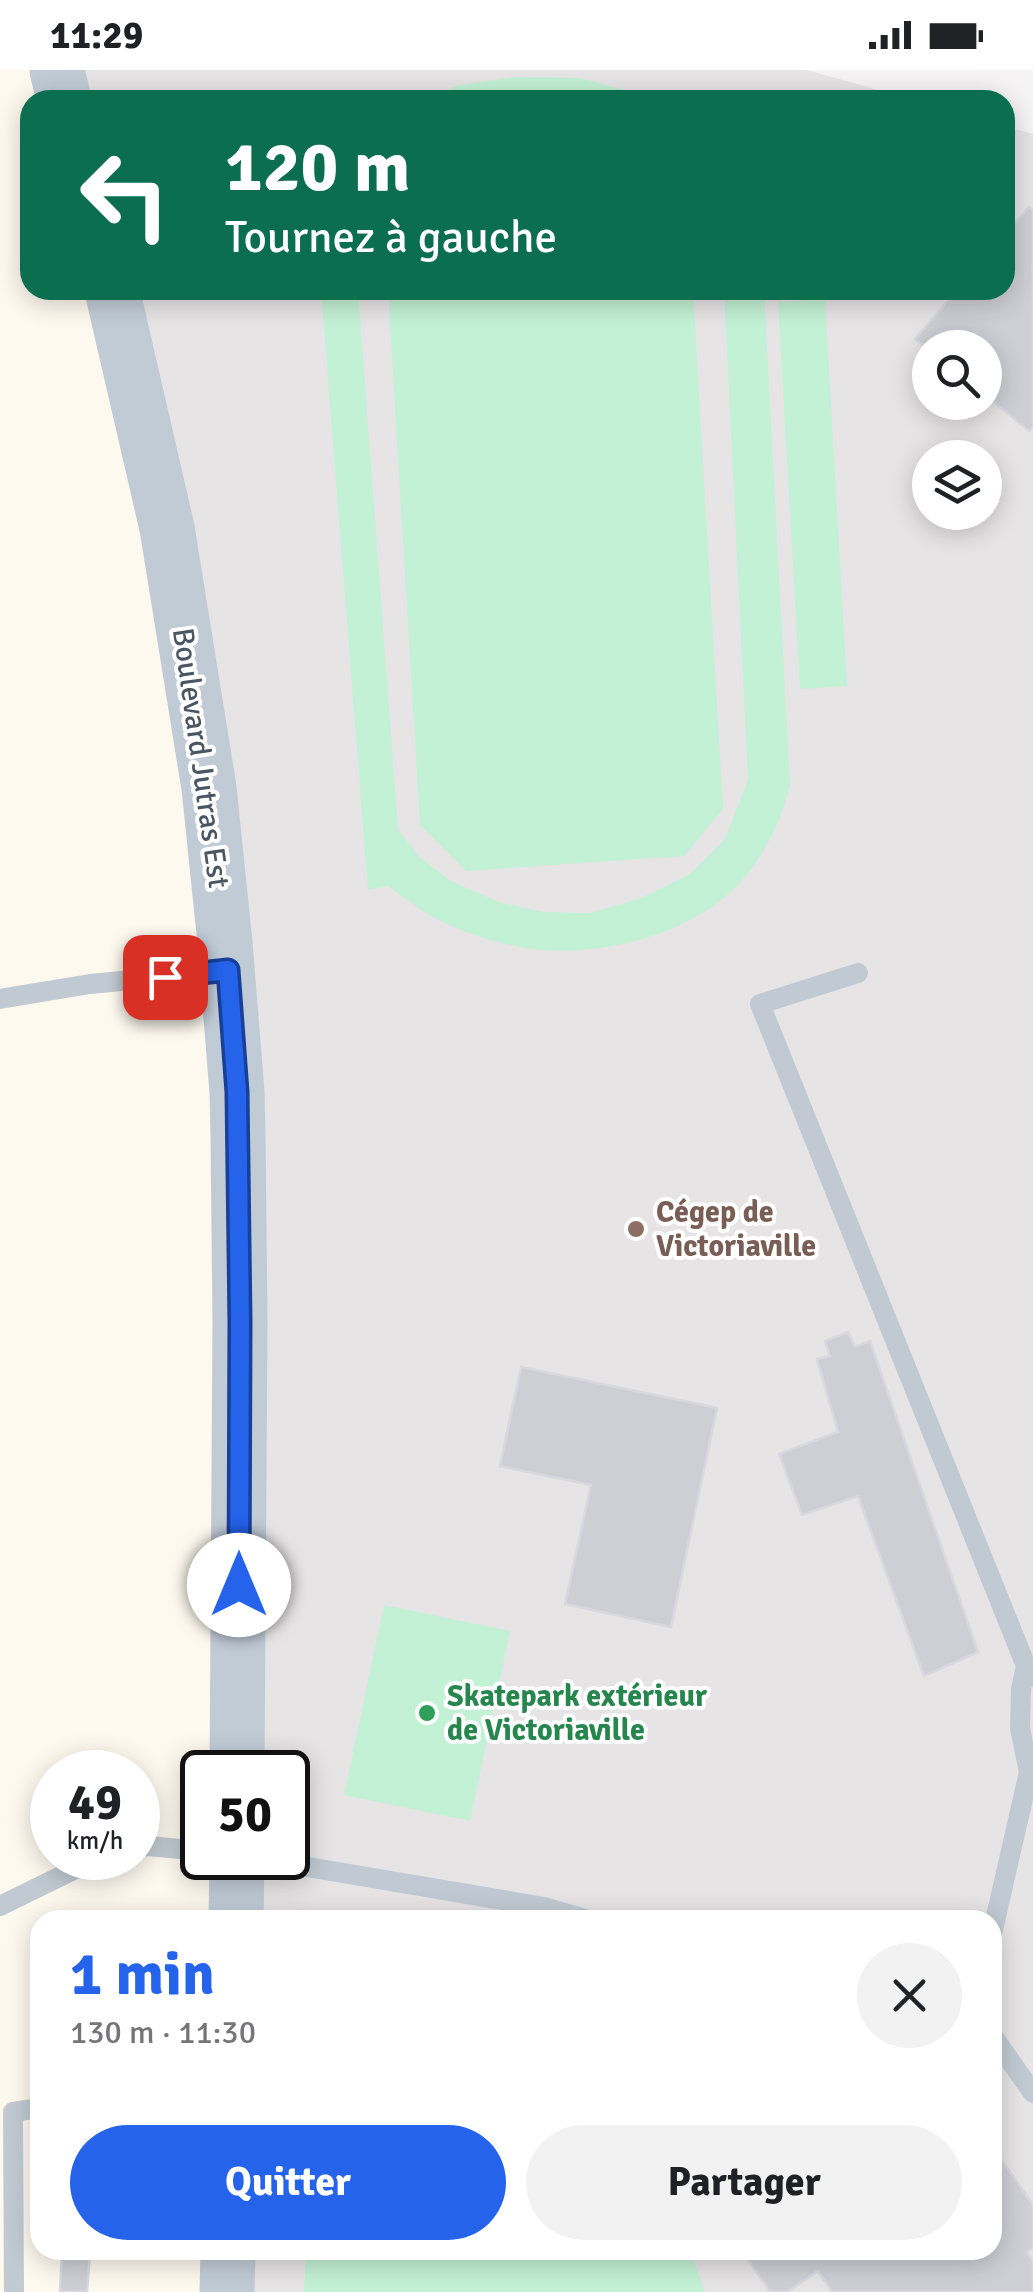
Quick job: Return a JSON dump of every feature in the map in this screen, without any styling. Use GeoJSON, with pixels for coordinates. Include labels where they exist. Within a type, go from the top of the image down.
{"type":"FeatureCollection","features":[{"type":"Feature","properties":{"kind":"main road","name":"Boulevard Jutras Est"},"geometry":{"type":"LineString","coordinates":[[114,300],[167,528],[209,788],[228,970],[237,1092],[240,1322],[238,1750]]}},
{"type":"Feature","properties":{"kind":"main road"},"geometry":{"type":"LineString","coordinates":[[236,1910],[237,1880]]}},
{"type":"Feature","properties":{"kind":"main road"},"geometry":{"type":"LineString","coordinates":[[227,2292],[228,2260]]}},
{"type":"Feature","properties":{"kind":"lane"},"geometry":{"type":"LineString","coordinates":[[0,999],[90,984],[228,970]]}},
{"type":"Feature","properties":{"kind":"lane"},"geometry":{"type":"LineString","coordinates":[[858,973],[760,1004],[1030,1671],[1021,1689],[1020,1728],[1031,1769],[998,1910]]}},
{"type":"Feature","properties":{"kind":"lane"},"geometry":{"type":"LineString","coordinates":[[310,1867],[554,1910]]}},
{"type":"Feature","properties":{"kind":"lane"},"geometry":{"type":"LineString","coordinates":[[0,1906],[53,1880]]}},
{"type":"Feature","properties":{"kind":"lane"},"geometry":{"type":"LineString","coordinates":[[1002,2049],[1033,2094]]}},
{"type":"Feature","properties":{"kind":"lane"},"geometry":{"type":"LineString","coordinates":[[14,2292],[14,2112],[30,2110]]}},
{"type":"Feature","properties":{"kind":"shaded area"},"geometry":{"type":"Polygon","coordinates":[[[0,70],[56,70],[61,90],[20,90],[20,300],[113,300],[209,788],[236,1750],[180,1750],[180,1880],[236,1880],[235,1910],[30,1910],[30,2260],[225,2260],[224,2292],[0,2292],[0,70]]]}},
{"type":"Feature","properties":{"kind":"shaded area"},"geometry":{"type":"Polygon","coordinates":[[[56,70],[807,70],[878,90],[61,90],[56,70]]]}},
{"type":"Feature","properties":{"kind":"shaded area","name":"Cégep de Victoriaville"},"geometry":{"type":"Polygon","coordinates":[[[1015,129],[1033,134],[1033,2292],[224,2292],[225,2260],[1002,2260],[1002,1910],[235,1910],[236,1880],[310,1880],[310,1750],[237,1750],[237,1091],[113,300],[1015,300],[1015,129]]]}},
{"type":"Feature","properties":{"kind":"green space"},"geometry":{"type":"Polygon","coordinates":[[[516,77],[578,78],[625,90],[447,90],[516,77]]]}},
{"type":"Feature","properties":{"kind":"green space"},"geometry":{"type":"Polygon","coordinates":[[[322,300],[359,300],[398,829],[419,857],[451,881],[498,902],[543,912],[589,913],[639,899],[690,874],[725,839],[748,780],[724,300],[765,300],[790,784],[775,829],[758,858],[727,895],[685,922],[636,941],[583,950],[522,947],[485,938],[432,916],[388,886],[368,890],[322,300]]]}},
{"type":"Feature","properties":{"kind":"green space"},"geometry":{"type":"Polygon","coordinates":[[[389,300],[694,300],[723,809],[684,856],[466,871],[420,825],[389,300]]]}},
{"type":"Feature","properties":{"kind":"green space"},"geometry":{"type":"Polygon","coordinates":[[[825,300],[847,686],[800,689],[778,302],[825,300]]]}},
{"type":"Feature","properties":{"kind":"green space","name":"Skatepark extérieur de Victoriaville"},"geometry":{"type":"Polygon","coordinates":[[[384,1605],[510,1631],[470,1821],[344,1795],[384,1605]]]}},
{"type":"Feature","properties":{"kind":"green space"},"geometry":{"type":"Polygon","coordinates":[[[306,2260],[694,2260],[705,2292],[304,2292],[306,2260]]]}},
{"type":"Feature","properties":{"kind":"building"},"geometry":{"type":"Polygon","coordinates":[[[1029,207],[1033,210],[1033,427],[1029,431],[1002,409],[1002,330],[923,330],[948,300],[1015,300],[1015,223],[1029,207]]]}},
{"type":"Feature","properties":{"kind":"building"},"geometry":{"type":"Polygon","coordinates":[[[848,1332],[855,1347],[870,1341],[978,1652],[924,1676],[858,1496],[802,1515],[779,1454],[838,1432],[817,1359],[830,1356],[825,1341],[848,1332]]]}},
{"type":"Feature","properties":{"kind":"building"},"geometry":{"type":"Polygon","coordinates":[[[521,1367],[717,1408],[671,1627],[565,1604],[591,1485],[500,1466],[521,1367]]]}},
{"type":"Feature","properties":{"kind":"building"},"geometry":{"type":"Polygon","coordinates":[[[1002,2160],[1033,2205],[1033,2248],[1027,2252],[1033,2261],[1033,2292],[832,2292],[818,2271],[787,2292],[770,2292],[748,2260],[1002,2260],[1002,2160]]]}},
{"type":"Feature","properties":{"kind":"building"},"geometry":{"type":"Polygon","coordinates":[[[62,2260],[89,2260],[87,2292],[60,2292],[62,2260]]]}},
{"type":"Feature","properties":{"kind":"place","name":"Cégep de Victoriaville"},"geometry":{"type":"Point","coordinates":[636,1229]}},
{"type":"Feature","properties":{"kind":"place","name":"Skatepark extérieur de Victoriaville"},"geometry":{"type":"Point","coordinates":[427,1713]}},
{"type":"Feature","properties":{"kind":"route"},"geometry":{"type":"LineString","coordinates":[[165,977],[228,970],[237,1092],[239,1585]]}}]}
